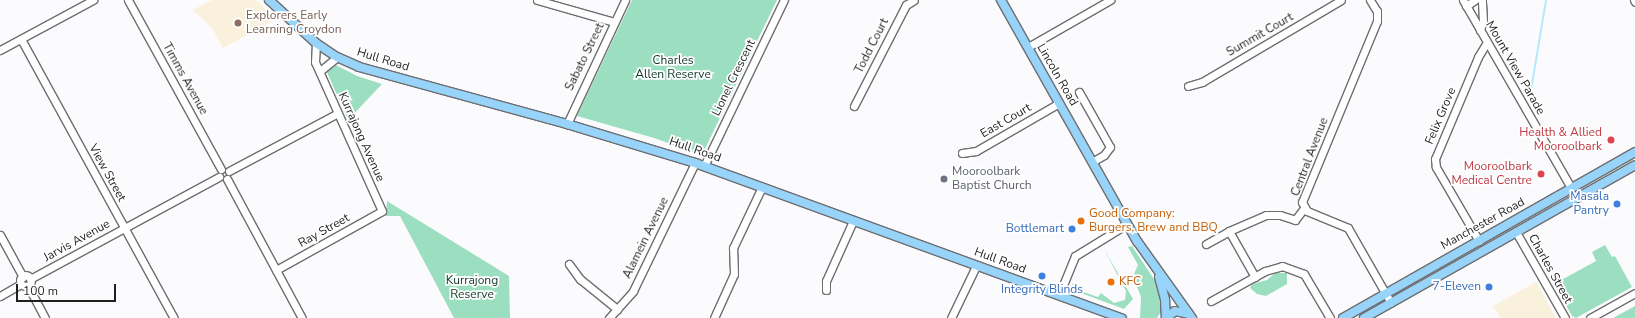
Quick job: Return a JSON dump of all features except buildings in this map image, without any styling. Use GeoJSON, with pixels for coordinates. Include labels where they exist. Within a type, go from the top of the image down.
{"type":"FeatureCollection","features":[{"type":"Feature","properties":{"kind":"main road","name":"Hull Road"},"geometry":{"type":"LineString","coordinates":[[269,0],[316,43],[337,57],[359,67],[567,124],[695,163],[1122,318]]}},
{"type":"Feature","properties":{"kind":"main road","name":"Lincoln Road"},"geometry":{"type":"LineString","coordinates":[[1000,0],[1060,103],[1127,224],[1155,270],[1191,317]]}},
{"type":"Feature","properties":{"kind":"main road","name":"Manchester Road"},"geometry":{"type":"LineString","coordinates":[[1343,318],[1635,152]]}},
{"type":"Feature","properties":{"kind":"main road"},"geometry":{"type":"LineString","coordinates":[[1625,158],[1633,166]]}},
{"type":"Feature","properties":{"kind":"main road","name":"Manchester Road"},"geometry":{"type":"LineString","coordinates":[[1364,318],[1633,166]]}},
{"type":"Feature","properties":{"kind":"main road"},"geometry":{"type":"LineString","coordinates":[[1511,222],[1516,232]]}},
{"type":"Feature","properties":{"kind":"main road","name":"Lincoln Road"},"geometry":{"type":"LineString","coordinates":[[1155,270],[1164,292],[1166,318]]}},
{"type":"Feature","properties":{"kind":"main road"},"geometry":{"type":"LineString","coordinates":[[1166,318],[1177,311],[1191,317]]}},
{"type":"Feature","properties":{"kind":"street"},"geometry":{"type":"LineString","coordinates":[[0,50],[93,0]]}},
{"type":"Feature","properties":{"kind":"street","name":"Timms Avenue"},"geometry":{"type":"LineString","coordinates":[[128,0],[223,172]]}},
{"type":"Feature","properties":{"kind":"street"},"geometry":{"type":"LineString","coordinates":[[537,0],[614,22]]}},
{"type":"Feature","properties":{"kind":"street","name":"Sabato Street"},"geometry":{"type":"LineString","coordinates":[[567,124],[625,0]]}},
{"type":"Feature","properties":{"kind":"street","name":"Lionel Crescent"},"geometry":{"type":"LineString","coordinates":[[704,166],[784,0]]}},
{"type":"Feature","properties":{"kind":"street","name":"Todd Court"},"geometry":{"type":"LineString","coordinates":[[854,106],[906,5],[914,0]]}},
{"type":"Feature","properties":{"kind":"street"},"geometry":{"type":"LineString","coordinates":[[1028,47],[1110,0]]}},
{"type":"Feature","properties":{"kind":"street","name":"Summit Court"},"geometry":{"type":"LineString","coordinates":[[1188,86],[1202,82],[1341,0]]}},
{"type":"Feature","properties":{"kind":"street","name":"Central Avenue"},"geometry":{"type":"LineString","coordinates":[[1370,0],[1377,11],[1377,21],[1303,199],[1304,208],[1348,228],[1391,303]]}},
{"type":"Feature","properties":{"kind":"street"},"geometry":{"type":"LineString","coordinates":[[1465,3],[1475,0]]}},
{"type":"Feature","properties":{"kind":"street"},"geometry":{"type":"LineString","coordinates":[[1480,30],[1483,21],[1482,0]]}},
{"type":"Feature","properties":{"kind":"street","name":"Mount View Parade"},"geometry":{"type":"LineString","coordinates":[[1465,3],[1572,188]]}},
{"type":"Feature","properties":{"kind":"street","name":"View Street"},"geometry":{"type":"LineString","coordinates":[[21,39],[174,318]]}},
{"type":"Feature","properties":{"kind":"street","name":"Felix Grove"},"geometry":{"type":"LineString","coordinates":[[1478,241],[1436,167],[1435,159],[1478,57],[1487,42]]}},
{"type":"Feature","properties":{"kind":"street","name":"Kurrajong Avenue"},"geometry":{"type":"LineString","coordinates":[[316,43],[313,52],[320,71],[382,212]]}},
{"type":"Feature","properties":{"kind":"street"},"geometry":{"type":"LineString","coordinates":[[320,71],[337,57]]}},
{"type":"Feature","properties":{"kind":"street","name":"Lincoln Road"},"geometry":{"type":"LineString","coordinates":[[1078,92],[1110,148],[1104,155],[1092,162]]}},
{"type":"Feature","properties":{"kind":"street","name":"East Court"},"geometry":{"type":"LineString","coordinates":[[962,153],[976,151],[1060,103]]}},
{"type":"Feature","properties":{"kind":"street","name":"Jarvis Avenue"},"geometry":{"type":"LineString","coordinates":[[0,296],[223,172],[338,113]]}},
{"type":"Feature","properties":{"kind":"street","name":"Alamein Avenue"},"geometry":{"type":"LineString","coordinates":[[609,318],[633,291],[695,163]]}},
{"type":"Feature","properties":{"kind":"street"},"geometry":{"type":"LineString","coordinates":[[223,172],[302,318]]}},
{"type":"Feature","properties":{"kind":"street"},"geometry":{"type":"LineString","coordinates":[[714,318],[734,274],[733,248],[762,187]]}},
{"type":"Feature","properties":{"kind":"street"},"geometry":{"type":"LineString","coordinates":[[1206,244],[1229,231],[1266,215],[1280,215],[1295,220],[1304,208]]}},
{"type":"Feature","properties":{"kind":"street","name":"Ray Street"},"geometry":{"type":"LineString","coordinates":[[276,270],[382,212]]}},
{"type":"Feature","properties":{"kind":"street"},"geometry":{"type":"LineString","coordinates":[[826,290],[826,281],[853,221]]}},
{"type":"Feature","properties":{"kind":"street"},"geometry":{"type":"LineString","coordinates":[[1059,295],[1075,256],[1127,224]]}},
{"type":"Feature","properties":{"kind":"street"},"geometry":{"type":"LineString","coordinates":[[1229,231],[1254,277]]}},
{"type":"Feature","properties":{"kind":"street","name":"Charles Street"},"geometry":{"type":"LineString","coordinates":[[1516,232],[1565,318]]}},
{"type":"Feature","properties":{"kind":"street"},"geometry":{"type":"LineString","coordinates":[[0,235],[45,318]]}},
{"type":"Feature","properties":{"kind":"street"},"geometry":{"type":"LineString","coordinates":[[569,264],[580,279],[617,309]]}},
{"type":"Feature","properties":{"kind":"street"},"geometry":{"type":"LineString","coordinates":[[951,318],[976,266]]}},
{"type":"Feature","properties":{"kind":"street"},"geometry":{"type":"LineString","coordinates":[[1211,301],[1254,277],[1276,267],[1298,270],[1308,279],[1330,318]]}},
{"type":"Feature","properties":{"kind":"street"},"geometry":{"type":"LineString","coordinates":[[1590,318],[1635,293]]}},
{"type":"Feature","properties":{"kind":"shaded area","name":"Explorers Early Learning Croydon"},"geometry":{"type":"Polygon","coordinates":[[[212,0],[256,0],[276,19],[223,48],[212,28],[193,10],[212,0]]]}},
{"type":"Feature","properties":{"kind":"shaded area"},"geometry":{"type":"Polygon","coordinates":[[[1536,282],[1556,318],[1501,318],[1493,306],[1536,282]]]}},
{"type":"Feature","properties":{"kind":"green space","name":"Charles Allen Reserve"},"geometry":{"type":"Polygon","coordinates":[[[632,0],[777,0],[702,155],[654,138],[577,116],[632,0]]]}},
{"type":"Feature","properties":{"kind":"green space"},"geometry":{"type":"Polygon","coordinates":[[[334,64],[357,76],[382,84],[348,120],[326,70],[334,64]]]}},
{"type":"Feature","properties":{"kind":"green space","name":"Kurrajong Reserve"},"geometry":{"type":"Polygon","coordinates":[[[387,201],[509,276],[510,318],[454,318],[400,216],[386,216],[387,201]]]}},
{"type":"Feature","properties":{"kind":"green space"},"geometry":{"type":"Polygon","coordinates":[[[1605,245],[1612,257],[1615,256],[1632,287],[1576,318],[1572,316],[1554,284],[1596,261],[1592,252],[1605,245]]]}},
{"type":"Feature","properties":{"kind":"green space"},"geometry":{"type":"Polygon","coordinates":[[[1132,246],[1156,282],[1162,297],[1162,310],[1157,318],[1140,318],[1141,297],[1133,276],[1138,265],[1128,247],[1132,246]]]}},
{"type":"Feature","properties":{"kind":"green space"},"geometry":{"type":"Polygon","coordinates":[[[1104,249],[1133,299],[1124,309],[1070,289],[1073,282],[1072,288],[1098,297],[1101,293],[1114,303],[1125,300],[1126,291],[1104,249]]]}},
{"type":"Feature","properties":{"kind":"green space"},"geometry":{"type":"Polygon","coordinates":[[[1275,273],[1287,273],[1287,284],[1266,296],[1257,294],[1250,288],[1252,284],[1267,280],[1275,273]]]}},
{"type":"Feature","properties":{"kind":"green space"},"geometry":{"type":"Polygon","coordinates":[[[1635,306],[1635,318],[1613,318],[1635,306]]]}},
{"type":"Feature","properties":{"kind":"waterway"},"geometry":{"type":"LineString","coordinates":[[1530,96],[1546,0]]}},
{"type":"Feature","properties":{"kind":"place","name":"Explorers Early Learning Croydon"},"geometry":{"type":"Point","coordinates":[238,23]}},
{"type":"Feature","properties":{"kind":"place","name":"Health & Allied Mooroolbark"},"geometry":{"type":"Point","coordinates":[1611,140]}},
{"type":"Feature","properties":{"kind":"place","name":"Mooroolbark Medical Centre"},"geometry":{"type":"Point","coordinates":[1541,174]}},
{"type":"Feature","properties":{"kind":"place","name":"Mooroolbark Baptist Church"},"geometry":{"type":"Point","coordinates":[944,179]}},
{"type":"Feature","properties":{"kind":"place","name":"Masala Pantry"},"geometry":{"type":"Point","coordinates":[1617,204]}},
{"type":"Feature","properties":{"kind":"place","name":"Good Company: Burgers, Brew and BBQ"},"geometry":{"type":"Point","coordinates":[1081,221]}},
{"type":"Feature","properties":{"kind":"place","name":"Bottlemart"},"geometry":{"type":"Point","coordinates":[1072,229]}},
{"type":"Feature","properties":{"kind":"place","name":"Integrity Blinds"},"geometry":{"type":"Point","coordinates":[1042,276]}},
{"type":"Feature","properties":{"kind":"place","name":"KFC"},"geometry":{"type":"Point","coordinates":[1111,282]}},
{"type":"Feature","properties":{"kind":"place","name":"7-Eleven"},"geometry":{"type":"Point","coordinates":[1489,287]}}]}
